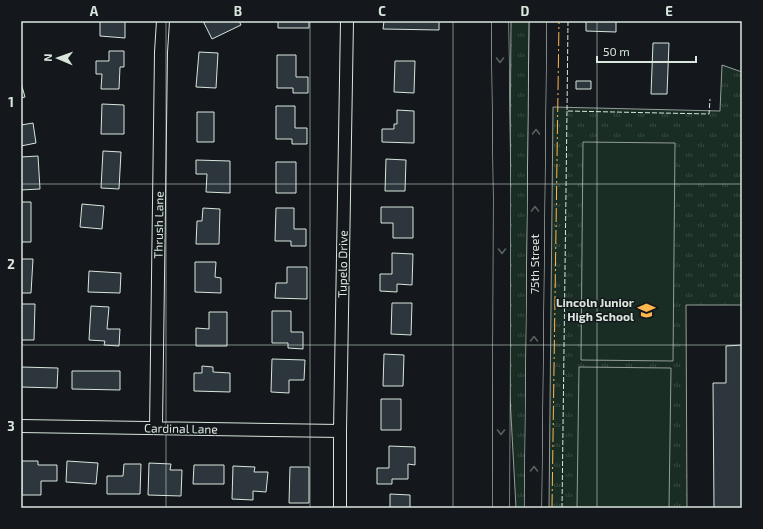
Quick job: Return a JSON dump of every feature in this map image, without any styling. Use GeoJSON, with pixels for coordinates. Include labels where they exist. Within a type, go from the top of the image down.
{"type":"FeatureCollection","features":[{"type":"Feature","properties":{"kind":"main road"},"geometry":{"type":"LineString","coordinates":[[500,21],[502,198],[501,508]]}},
{"type":"Feature","properties":{"kind":"main road","name":"75th Street"},"geometry":{"type":"LineString","coordinates":[[533,508],[538,21]]}},
{"type":"Feature","properties":{"kind":"street","name":"Thrush Lane"},"geometry":{"type":"LineString","coordinates":[[156,428],[161,52],[163,21]]}},
{"type":"Feature","properties":{"kind":"street","name":"Tupelo Drive"},"geometry":{"type":"LineString","coordinates":[[340,508],[347,21]]}},
{"type":"Feature","properties":{"kind":"street","name":"Cardinal Lane"},"geometry":{"type":"LineString","coordinates":[[21,426],[340,431]]}},
{"type":"Feature","properties":{"kind":"green space"},"geometry":{"type":"Polygon","coordinates":[[[511,21],[529,21],[525,508],[516,508],[510,397],[509,309],[511,21]]]}},
{"type":"Feature","properties":{"kind":"green space","name":"Lincoln Junior High School"},"geometry":{"type":"Polygon","coordinates":[[[722,65],[742,72],[742,305],[686,305],[687,508],[549,508],[553,107],[720,111],[722,65]]]}},
{"type":"Feature","properties":{"kind":"green space"},"geometry":{"type":"Polygon","coordinates":[[[583,142],[675,143],[673,361],[581,360],[583,142]]]}},
{"type":"Feature","properties":{"kind":"green space"},"geometry":{"type":"Polygon","coordinates":[[[579,367],[671,368],[669,508],[577,508],[579,367]]]}},
{"type":"Feature","properties":{"kind":"building"},"geometry":{"type":"Polygon","coordinates":[[[100,21],[125,21],[125,38],[100,36],[100,21]]]}},
{"type":"Feature","properties":{"kind":"building"},"geometry":{"type":"Polygon","coordinates":[[[203,21],[239,21],[241,25],[212,39],[203,21]]]}},
{"type":"Feature","properties":{"kind":"building"},"geometry":{"type":"Polygon","coordinates":[[[278,21],[309,21],[309,28],[278,28],[278,21]]]}},
{"type":"Feature","properties":{"kind":"building"},"geometry":{"type":"Polygon","coordinates":[[[384,21],[439,21],[439,30],[383,29],[384,21]]]}},
{"type":"Feature","properties":{"kind":"building"},"geometry":{"type":"Polygon","coordinates":[[[586,21],[616,21],[616,32],[586,31],[586,21]]]}},
{"type":"Feature","properties":{"kind":"building"},"geometry":{"type":"Polygon","coordinates":[[[653,43],[669,43],[667,94],[651,94],[653,43]]]}},
{"type":"Feature","properties":{"kind":"building"},"geometry":{"type":"Polygon","coordinates":[[[109,51],[124,51],[124,67],[120,67],[119,89],[101,89],[102,74],[96,74],[96,61],[109,61],[109,51]]]}},
{"type":"Feature","properties":{"kind":"building"},"geometry":{"type":"Polygon","coordinates":[[[199,52],[218,53],[216,88],[196,87],[199,52]]]}},
{"type":"Feature","properties":{"kind":"building"},"geometry":{"type":"Polygon","coordinates":[[[277,55],[296,55],[296,77],[308,77],[308,93],[293,93],[293,88],[277,88],[277,55]]]}},
{"type":"Feature","properties":{"kind":"building"},"geometry":{"type":"Polygon","coordinates":[[[395,61],[415,61],[414,93],[394,92],[395,61]]]}},
{"type":"Feature","properties":{"kind":"building"},"geometry":{"type":"Polygon","coordinates":[[[576,81],[591,81],[591,89],[576,89],[576,81]]]}},
{"type":"Feature","properties":{"kind":"building"},"geometry":{"type":"Polygon","coordinates":[[[21,83],[25,97],[21,98],[21,83]]]}},
{"type":"Feature","properties":{"kind":"building"},"geometry":{"type":"Polygon","coordinates":[[[102,104],[124,105],[124,134],[101,134],[102,104]]]}},
{"type":"Feature","properties":{"kind":"building"},"geometry":{"type":"Polygon","coordinates":[[[276,106],[295,106],[295,128],[307,128],[307,144],[292,144],[292,139],[276,139],[276,106]]]}},
{"type":"Feature","properties":{"kind":"building"},"geometry":{"type":"Polygon","coordinates":[[[397,110],[414,111],[414,143],[382,142],[382,129],[394,129],[394,124],[397,124],[397,110]]]}},
{"type":"Feature","properties":{"kind":"building"},"geometry":{"type":"Polygon","coordinates":[[[197,112],[214,112],[214,142],[197,142],[197,112]]]}},
{"type":"Feature","properties":{"kind":"building"},"geometry":{"type":"Polygon","coordinates":[[[33,123],[36,143],[21,146],[21,125],[33,123]]]}},
{"type":"Feature","properties":{"kind":"building"},"geometry":{"type":"Polygon","coordinates":[[[103,151],[121,152],[119,189],[101,188],[103,151]]]}},
{"type":"Feature","properties":{"kind":"building"},"geometry":{"type":"Polygon","coordinates":[[[38,156],[40,189],[21,190],[21,157],[38,156]]]}},
{"type":"Feature","properties":{"kind":"building"},"geometry":{"type":"Polygon","coordinates":[[[386,159],[406,160],[405,191],[385,191],[386,159]]]}},
{"type":"Feature","properties":{"kind":"building"},"geometry":{"type":"Polygon","coordinates":[[[196,160],[230,161],[230,193],[206,192],[207,174],[196,174],[196,160]]]}},
{"type":"Feature","properties":{"kind":"building"},"geometry":{"type":"Polygon","coordinates":[[[276,162],[296,162],[296,193],[276,193],[276,162]]]}},
{"type":"Feature","properties":{"kind":"building"},"geometry":{"type":"Polygon","coordinates":[[[21,202],[31,202],[31,242],[21,242],[21,202]]]}},
{"type":"Feature","properties":{"kind":"building"},"geometry":{"type":"Polygon","coordinates":[[[82,204],[104,206],[102,229],[80,227],[82,204]]]}},
{"type":"Feature","properties":{"kind":"building"},"geometry":{"type":"Polygon","coordinates":[[[381,207],[413,207],[413,238],[393,238],[393,223],[381,223],[381,207]]]}},
{"type":"Feature","properties":{"kind":"building"},"geometry":{"type":"Polygon","coordinates":[[[203,208],[220,209],[219,244],[196,244],[197,221],[202,221],[203,208]]]}},
{"type":"Feature","properties":{"kind":"building"},"geometry":{"type":"Polygon","coordinates":[[[276,208],[294,208],[294,229],[306,229],[306,246],[291,246],[291,241],[275,241],[276,208]]]}},
{"type":"Feature","properties":{"kind":"building"},"geometry":{"type":"Polygon","coordinates":[[[392,253],[413,254],[412,285],[397,284],[397,292],[380,291],[380,274],[392,274],[392,253]]]}},
{"type":"Feature","properties":{"kind":"building"},"geometry":{"type":"Polygon","coordinates":[[[21,259],[33,259],[31,293],[21,293],[21,259]]]}},
{"type":"Feature","properties":{"kind":"building"},"geometry":{"type":"Polygon","coordinates":[[[195,262],[216,262],[215,277],[221,278],[221,293],[195,292],[195,262]]]}},
{"type":"Feature","properties":{"kind":"building"},"geometry":{"type":"Polygon","coordinates":[[[287,267],[307,267],[307,299],[275,298],[276,283],[287,283],[287,267]]]}},
{"type":"Feature","properties":{"kind":"building"},"geometry":{"type":"Polygon","coordinates":[[[89,271],[121,273],[120,293],[88,292],[89,271]]]}},
{"type":"Feature","properties":{"kind":"building"},"geometry":{"type":"Polygon","coordinates":[[[392,303],[412,303],[411,335],[391,334],[392,303]]]}},
{"type":"Feature","properties":{"kind":"building"},"geometry":{"type":"Polygon","coordinates":[[[21,304],[35,304],[34,340],[21,340],[21,304]]]}},
{"type":"Feature","properties":{"kind":"building"},"geometry":{"type":"Polygon","coordinates":[[[91,306],[109,307],[107,329],[120,329],[119,346],[104,345],[105,341],[89,340],[91,306]]]}},
{"type":"Feature","properties":{"kind":"building"},"geometry":{"type":"Polygon","coordinates":[[[272,311],[291,311],[291,332],[303,332],[303,349],[288,348],[288,343],[272,343],[272,311]]]}},
{"type":"Feature","properties":{"kind":"building"},"geometry":{"type":"Polygon","coordinates":[[[209,312],[227,312],[227,346],[196,346],[196,328],[209,329],[209,312]]]}},
{"type":"Feature","properties":{"kind":"building"},"geometry":{"type":"Polygon","coordinates":[[[742,345],[742,508],[714,508],[713,383],[726,383],[726,346],[742,345]]]}},
{"type":"Feature","properties":{"kind":"building"},"geometry":{"type":"Polygon","coordinates":[[[384,354],[404,355],[403,386],[383,386],[384,354]]]}},
{"type":"Feature","properties":{"kind":"building"},"geometry":{"type":"Polygon","coordinates":[[[272,359],[305,360],[304,380],[289,380],[289,393],[271,392],[272,359]]]}},
{"type":"Feature","properties":{"kind":"building"},"geometry":{"type":"Polygon","coordinates":[[[202,366],[213,367],[213,372],[230,373],[230,392],[194,391],[194,373],[202,373],[202,366]]]}},
{"type":"Feature","properties":{"kind":"building"},"geometry":{"type":"Polygon","coordinates":[[[21,367],[58,368],[57,388],[21,387],[21,367]]]}},
{"type":"Feature","properties":{"kind":"building"},"geometry":{"type":"Polygon","coordinates":[[[72,371],[120,371],[120,390],[72,389],[72,371]]]}},
{"type":"Feature","properties":{"kind":"building"},"geometry":{"type":"Polygon","coordinates":[[[381,399],[401,399],[401,430],[381,430],[381,399]]]}},
{"type":"Feature","properties":{"kind":"building"},"geometry":{"type":"Polygon","coordinates":[[[389,446],[415,447],[415,465],[408,464],[408,479],[392,479],[392,484],[377,484],[377,468],[389,468],[389,446]]]}},
{"type":"Feature","properties":{"kind":"building"},"geometry":{"type":"Polygon","coordinates":[[[22,461],[38,461],[38,465],[57,465],[57,481],[41,481],[41,495],[22,495],[22,461]]]}},
{"type":"Feature","properties":{"kind":"building"},"geometry":{"type":"Polygon","coordinates":[[[67,461],[98,463],[96,484],[66,482],[67,461]]]}},
{"type":"Feature","properties":{"kind":"building"},"geometry":{"type":"Polygon","coordinates":[[[149,463],[171,464],[170,470],[182,470],[181,496],[148,495],[149,463]]]}},
{"type":"Feature","properties":{"kind":"building"},"geometry":{"type":"Polygon","coordinates":[[[124,464],[141,464],[140,494],[107,494],[107,476],[123,476],[124,464]]]}},
{"type":"Feature","properties":{"kind":"building"},"geometry":{"type":"Polygon","coordinates":[[[194,465],[224,465],[224,484],[193,484],[194,465]]]}},
{"type":"Feature","properties":{"kind":"building"},"geometry":{"type":"Polygon","coordinates":[[[233,466],[255,467],[254,472],[268,472],[266,492],[253,491],[253,500],[232,499],[233,466]]]}},
{"type":"Feature","properties":{"kind":"building"},"geometry":{"type":"Polygon","coordinates":[[[290,467],[309,467],[309,503],[289,503],[290,467]]]}},
{"type":"Feature","properties":{"kind":"building"},"geometry":{"type":"Polygon","coordinates":[[[390,494],[410,495],[410,508],[390,508],[390,494]]]}},
{"type":"Feature","properties":{"kind":"fence"},"geometry":{"type":"LineString","coordinates":[[568,21],[567,111],[709,114],[710,99]]}},
{"type":"Feature","properties":{"kind":"fence"},"geometry":{"type":"LineString","coordinates":[[562,508],[567,111]]}},
{"type":"Feature","properties":{"kind":"power"},"geometry":{"type":"LineString","coordinates":[[552,508],[559,21]]}},
{"type":"Feature","properties":{"kind":"place","name":"Lincoln Junior High School"},"geometry":{"type":"Point","coordinates":[647,310]}}]}
